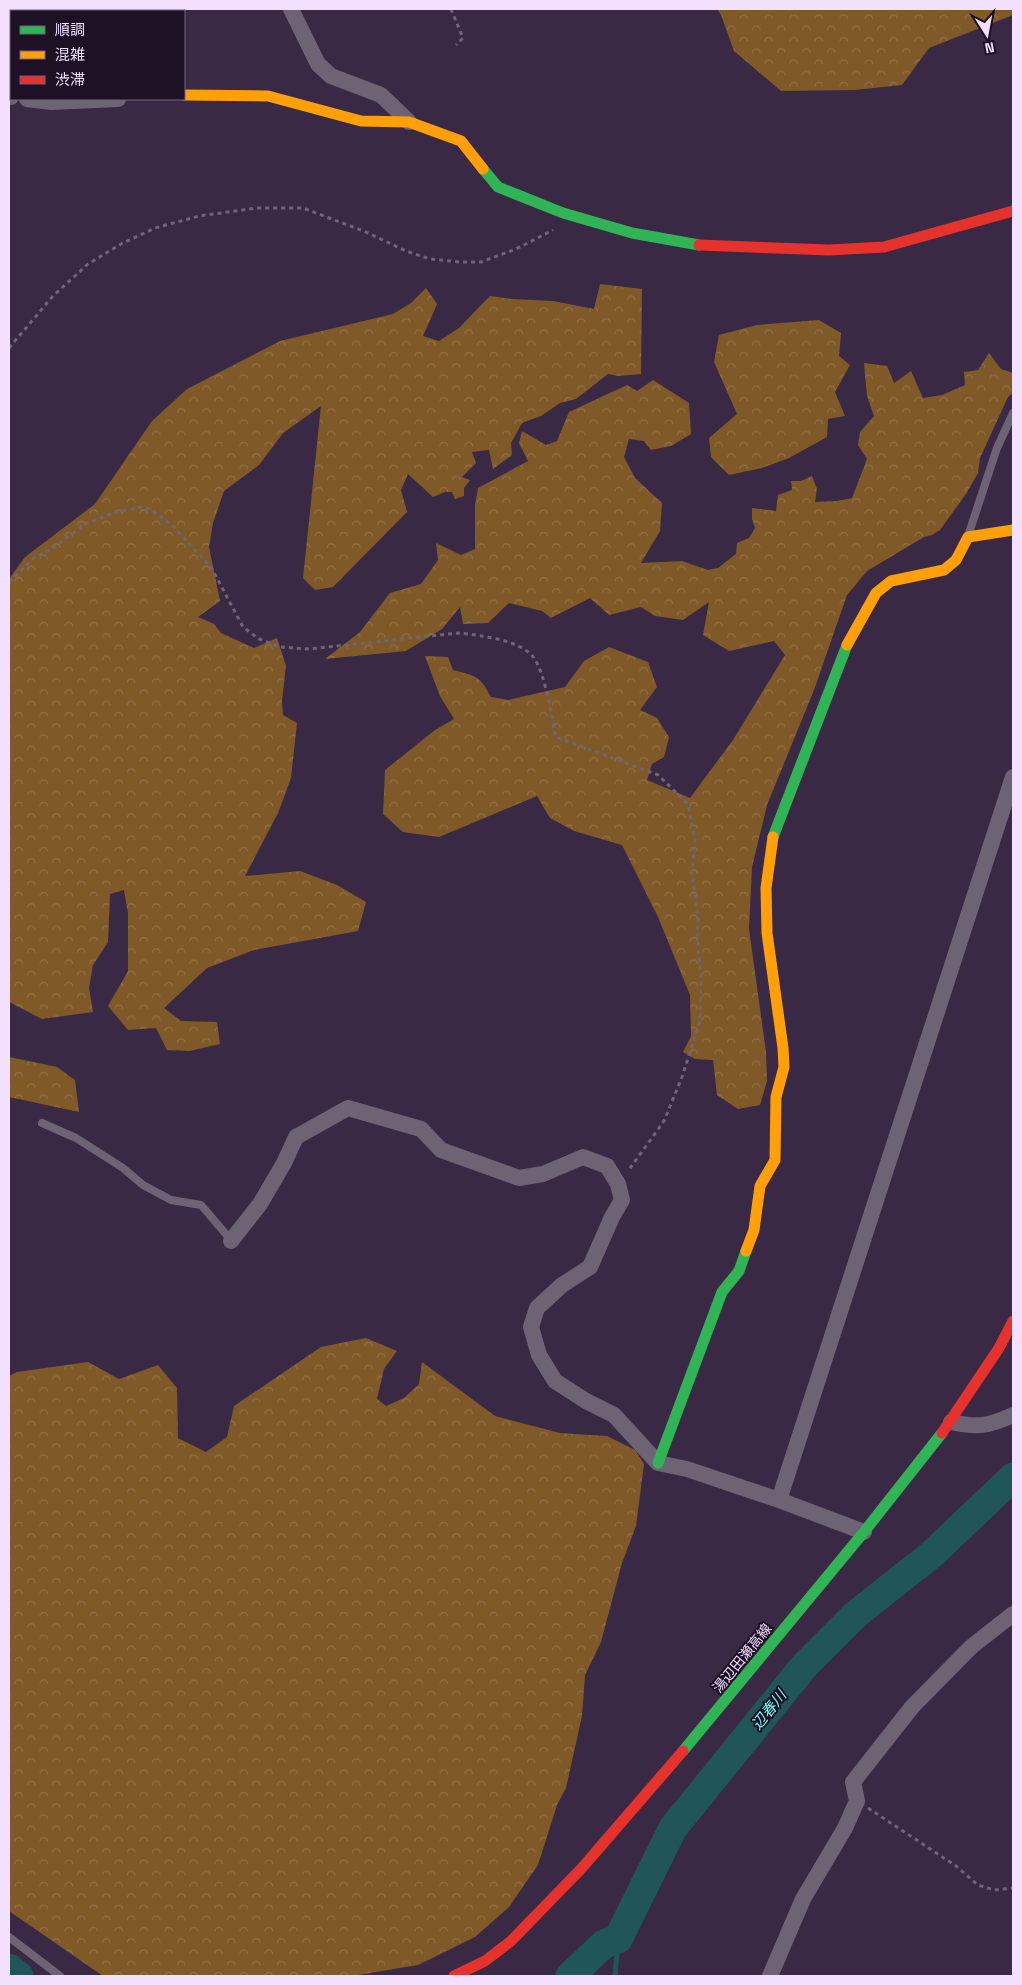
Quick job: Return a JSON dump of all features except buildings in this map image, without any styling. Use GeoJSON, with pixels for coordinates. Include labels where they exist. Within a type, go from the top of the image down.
{"type":"FeatureCollection","features":[{"type":"Feature","properties":{"kind":"street"},"geometry":{"type":"LineString","coordinates":[[291,9],[318,64],[331,76],[381,95],[409,122]]}},
{"type":"Feature","properties":{"kind":"street"},"geometry":{"type":"LineString","coordinates":[[185,95],[268,96],[361,121],[409,122],[461,141],[498,187],[563,213],[632,233],[703,246],[829,250],[884,247],[1013,211]]}},
{"type":"Feature","properties":{"kind":"street"},"geometry":{"type":"LineString","coordinates":[[35,100],[51,102],[96,100]]}},
{"type":"Feature","properties":{"kind":"street"},"geometry":{"type":"LineString","coordinates":[[658,1463],[722,1292],[739,1271],[754,1230],[760,1186],[775,1160],[776,1097],[784,1067],[783,1048],[766,933],[766,888],[774,832],[847,646],[876,593],[891,581],[944,570],[956,560],[968,537],[1013,530]]}},
{"type":"Feature","properties":{"kind":"street"},"geometry":{"type":"LineString","coordinates":[[779,1500],[1013,777]]}},
{"type":"Feature","properties":{"kind":"street"},"geometry":{"type":"LineString","coordinates":[[232,1240],[260,1204],[284,1163],[296,1137],[348,1108],[421,1129],[441,1150],[518,1178],[543,1174],[583,1157],[607,1166],[618,1184],[622,1200],[612,1217],[590,1267],[562,1285],[537,1308],[531,1327],[539,1355],[555,1381],[586,1401],[614,1415],[658,1463],[687,1469],[779,1500],[864,1532]]}},
{"type":"Feature","properties":{"kind":"street","name":"湯辺田瀬高線"},"geometry":{"type":"LineString","coordinates":[[454,1976],[485,1961],[511,1941],[581,1869],[729,1697],[951,1422],[999,1348],[1013,1322]]}},
{"type":"Feature","properties":{"kind":"street"},"geometry":{"type":"LineString","coordinates":[[951,1422],[971,1426],[997,1422],[1013,1415]]}},
{"type":"Feature","properties":{"kind":"street"},"geometry":{"type":"LineString","coordinates":[[770,1976],[803,1899],[845,1828],[858,1801],[853,1782],[912,1707],[971,1647],[1013,1614]]}},
{"type":"Feature","properties":{"kind":"lane"},"geometry":{"type":"LineString","coordinates":[[968,537],[996,448],[1013,413]]}},
{"type":"Feature","properties":{"kind":"lane"},"geometry":{"type":"LineString","coordinates":[[42,1123],[76,1138],[123,1168],[143,1185],[171,1200],[201,1205],[232,1240]]}},
{"type":"Feature","properties":{"kind":"lane"},"geometry":{"type":"LineString","coordinates":[[9,1937],[60,1976]]}},
{"type":"Feature","properties":{"kind":"path"},"geometry":{"type":"LineString","coordinates":[[451,9],[463,38],[456,46]]}},
{"type":"Feature","properties":{"kind":"path"},"geometry":{"type":"LineString","coordinates":[[9,348],[53,296],[88,264],[121,244],[155,228],[199,216],[256,208],[303,208],[366,232],[406,251],[430,259],[481,262],[516,250],[559,226],[563,213]]}},
{"type":"Feature","properties":{"kind":"path"},"geometry":{"type":"LineString","coordinates":[[9,582],[34,558],[55,547],[85,524],[113,513],[140,507],[150,508],[172,525],[211,567],[243,627],[259,639],[280,647],[309,649],[458,634],[476,634],[514,644],[533,656],[540,672],[556,737],[658,775],[670,788],[680,795],[688,804],[695,839],[692,872],[698,918],[700,1021],[682,1077],[664,1121],[618,1184]]}},
{"type":"Feature","properties":{"kind":"path"},"geometry":{"type":"LineString","coordinates":[[858,1801],[956,1866],[978,1885],[994,1890],[1013,1888]]}},
{"type":"Feature","properties":{"kind":"green space"},"geometry":{"type":"Polygon","coordinates":[[[717,9],[1013,9],[1013,15],[929,48],[902,85],[855,90],[781,91],[734,51],[717,9]]]}},
{"type":"Feature","properties":{"kind":"green space"},"geometry":{"type":"Polygon","coordinates":[[[600,284],[642,289],[641,374],[618,376],[608,374],[576,399],[560,403],[541,416],[522,423],[511,443],[512,455],[493,469],[489,450],[472,452],[476,463],[462,477],[470,480],[464,488],[464,496],[455,499],[452,492],[445,492],[433,497],[408,474],[401,490],[407,512],[333,587],[315,590],[303,578],[321,406],[283,433],[259,465],[224,491],[213,523],[209,547],[220,601],[198,617],[214,624],[221,633],[254,648],[277,638],[286,666],[282,701],[283,715],[297,723],[291,778],[278,813],[245,876],[300,871],[337,885],[366,902],[358,931],[254,950],[207,968],[164,1008],[181,1021],[217,1022],[220,1044],[189,1051],[167,1050],[156,1028],[128,1030],[108,1006],[128,971],[128,913],[124,890],[110,894],[108,942],[93,965],[89,988],[93,1012],[42,1019],[9,1002],[9,579],[25,557],[95,504],[152,421],[187,389],[280,341],[393,314],[411,303],[426,288],[437,304],[423,336],[439,341],[459,328],[490,296],[553,301],[594,309],[600,284]]]}},
{"type":"Feature","properties":{"kind":"green space"},"geometry":{"type":"Polygon","coordinates":[[[819,320],[841,333],[839,356],[850,365],[835,392],[845,416],[828,419],[827,437],[789,458],[762,468],[729,475],[711,457],[709,438],[737,414],[714,362],[719,335],[757,325],[819,320]]]}},
{"type":"Feature","properties":{"kind":"green space"},"geometry":{"type":"Polygon","coordinates":[[[989,353],[1001,369],[1013,373],[1013,393],[1008,397],[980,458],[978,473],[966,494],[940,530],[924,537],[867,571],[847,595],[814,690],[767,805],[752,867],[749,929],[766,1052],[767,1081],[760,1105],[738,1109],[717,1095],[713,1060],[695,1059],[683,1052],[691,1036],[690,995],[658,917],[622,845],[574,831],[550,818],[537,796],[439,837],[403,832],[383,814],[385,770],[435,730],[454,719],[440,696],[425,656],[448,657],[453,670],[480,680],[491,697],[508,700],[565,687],[584,661],[609,647],[648,662],[657,687],[640,710],[657,718],[669,737],[664,757],[652,764],[647,780],[690,798],[733,740],[785,655],[774,641],[729,651],[703,635],[709,602],[683,620],[655,616],[641,607],[609,615],[590,598],[551,618],[542,611],[509,603],[488,623],[463,624],[460,607],[442,629],[406,651],[325,659],[360,632],[390,593],[421,584],[438,560],[436,543],[461,555],[475,549],[475,505],[478,488],[528,461],[519,443],[522,431],[546,445],[557,441],[569,412],[627,385],[637,391],[653,380],[689,403],[691,434],[671,446],[651,450],[644,441],[629,439],[624,457],[635,478],[662,503],[660,531],[641,563],[682,561],[708,570],[718,568],[736,554],[737,543],[749,538],[755,528],[752,519],[752,508],[776,511],[778,495],[792,490],[791,481],[801,481],[812,476],[817,489],[815,502],[852,498],[867,459],[858,445],[860,432],[874,416],[867,396],[864,363],[887,366],[894,383],[911,371],[923,398],[942,395],[965,385],[964,372],[978,370],[989,353]]]}},
{"type":"Feature","properties":{"kind":"green space"},"geometry":{"type":"Polygon","coordinates":[[[9,1057],[57,1067],[75,1080],[79,1112],[9,1097],[9,1057]]]}},
{"type":"Feature","properties":{"kind":"green space"},"geometry":{"type":"Polygon","coordinates":[[[366,1338],[397,1351],[384,1369],[377,1399],[386,1406],[404,1398],[419,1384],[422,1362],[495,1416],[560,1433],[607,1436],[635,1450],[644,1464],[636,1526],[622,1563],[601,1642],[585,1675],[582,1716],[566,1788],[557,1805],[538,1865],[509,1907],[475,1937],[418,1965],[352,1976],[103,1976],[9,1911],[9,1376],[17,1372],[88,1362],[119,1379],[158,1365],[177,1388],[178,1438],[206,1452],[227,1437],[234,1406],[321,1347],[366,1338]]]}},
{"type":"Feature","properties":{"kind":"waterway","name":"辺春川"},"geometry":{"type":"LineString","coordinates":[[570,1976],[604,1944],[618,1939],[673,1828],[805,1665],[855,1615],[932,1554],[1013,1477]]}},
{"type":"Feature","properties":{"kind":"waterway"},"geometry":{"type":"LineString","coordinates":[[615,1976],[618,1939]]}},
{"type":"Feature","properties":{"kind":"waterway","name":"辺春川"},"geometry":{"type":"LineString","coordinates":[[9,1968],[19,1976]]}},
{"type":"Feature","properties":{"kind":"traffic: fast"},"geometry":{"type":"LineString","coordinates":[[483,169],[498,187],[563,213],[632,233],[699,245]]}},
{"type":"Feature","properties":{"kind":"traffic: fast"},"geometry":{"type":"LineString","coordinates":[[773,837],[847,645]]}},
{"type":"Feature","properties":{"kind":"traffic: fast"},"geometry":{"type":"LineString","coordinates":[[658,1463],[722,1292],[739,1271],[746,1251]]}},
{"type":"Feature","properties":{"kind":"traffic: fast"},"geometry":{"type":"LineString","coordinates":[[683,1751],[864,1532],[942,1433]]}},
{"type":"Feature","properties":{"kind":"traffic: slow"},"geometry":{"type":"LineString","coordinates":[[185,95],[268,96],[361,121],[409,122],[461,141],[483,169]]}},
{"type":"Feature","properties":{"kind":"traffic: slow"},"geometry":{"type":"LineString","coordinates":[[847,645],[876,593],[891,581],[944,570],[956,560],[968,537],[1013,530]]}},
{"type":"Feature","properties":{"kind":"traffic: slow"},"geometry":{"type":"LineString","coordinates":[[746,1251],[754,1230],[760,1186],[775,1160],[776,1097],[784,1067],[767,933],[766,888],[773,837]]}},
{"type":"Feature","properties":{"kind":"traffic: jam"},"geometry":{"type":"LineString","coordinates":[[699,245],[829,250],[884,247],[1013,211]]}},
{"type":"Feature","properties":{"kind":"traffic: jam"},"geometry":{"type":"LineString","coordinates":[[942,1433],[999,1348],[1013,1321]]}},
{"type":"Feature","properties":{"kind":"traffic: jam"},"geometry":{"type":"LineString","coordinates":[[454,1976],[485,1961],[511,1941],[581,1869],[683,1751]]}}]}
